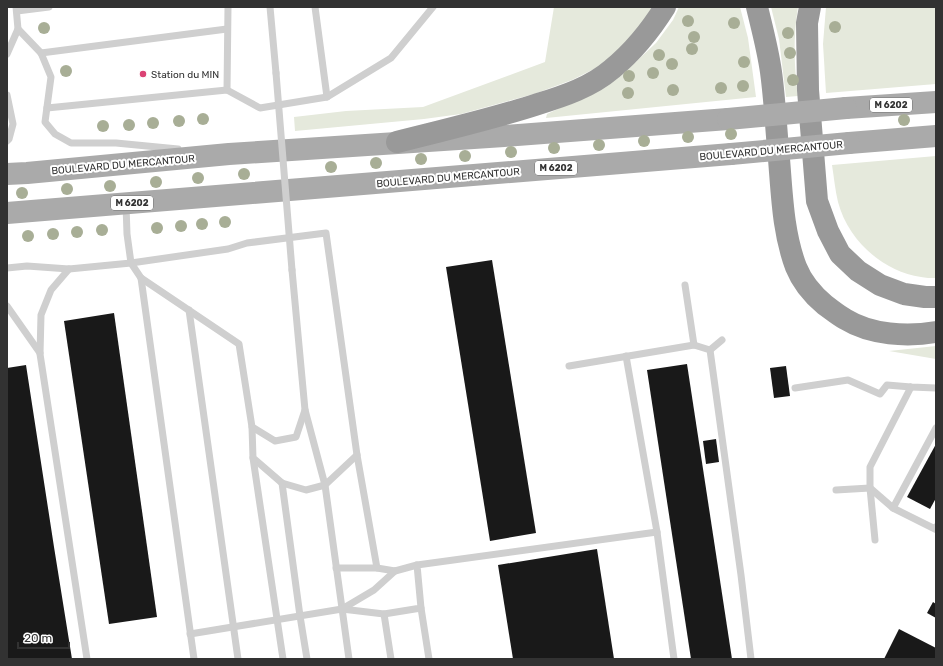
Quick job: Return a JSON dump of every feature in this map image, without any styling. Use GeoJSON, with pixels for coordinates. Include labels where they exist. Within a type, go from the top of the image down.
{"type":"FeatureCollection","features":[{"type":"Feature","properties":{"kind":"highway"},"geometry":{"type":"LineString","coordinates":[[397,142],[520,110],[583,88],[611,70],[635,49],[653,26],[665,7]]}},
{"type":"Feature","properties":{"kind":"highway"},"geometry":{"type":"LineString","coordinates":[[757,7],[771,71],[785,222],[796,267],[802,279],[818,299],[845,320],[862,327],[903,334],[925,334],[936,332]]}},
{"type":"Feature","properties":{"kind":"highway"},"geometry":{"type":"LineString","coordinates":[[810,7],[807,23],[808,90],[818,201],[828,230],[840,254],[858,271],[874,281],[904,294],[936,297]]}},
{"type":"Feature","properties":{"kind":"main road","name":"BOULEVARD DU MERCANTOUR"},"geometry":{"type":"LineString","coordinates":[[14,175],[229,154],[504,136],[936,102]]}},
{"type":"Feature","properties":{"kind":"main road","name":"BOULEVARD DU MERCANTOUR"},"geometry":{"type":"LineString","coordinates":[[7,213],[936,136]]}},
{"type":"Feature","properties":{"kind":"lane"},"geometry":{"type":"LineString","coordinates":[[7,54],[18,29],[17,9],[50,7]]}},
{"type":"Feature","properties":{"kind":"lane"},"geometry":{"type":"LineString","coordinates":[[227,90],[228,7]]}},
{"type":"Feature","properties":{"kind":"lane"},"geometry":{"type":"LineString","coordinates":[[270,7],[305,410],[325,485],[349,659]]}},
{"type":"Feature","properties":{"kind":"lane"},"geometry":{"type":"LineString","coordinates":[[315,7],[327,96]]}},
{"type":"Feature","properties":{"kind":"lane"},"geometry":{"type":"LineString","coordinates":[[47,108],[227,90],[260,108],[327,96],[391,58],[433,7]]}},
{"type":"Feature","properties":{"kind":"lane"},"geometry":{"type":"LineString","coordinates":[[18,29],[41,53],[51,77],[45,122],[55,134],[71,143],[116,143],[229,154]]}},
{"type":"Feature","properties":{"kind":"lane"},"geometry":{"type":"LineString","coordinates":[[41,53],[228,29]]}},
{"type":"Feature","properties":{"kind":"lane"},"geometry":{"type":"LineString","coordinates":[[7,95],[13,124],[9,139],[7,141]]}},
{"type":"Feature","properties":{"kind":"lane"},"geometry":{"type":"LineString","coordinates":[[126,203],[127,234],[131,263],[141,278],[239,344],[252,427],[253,458],[283,659]]}},
{"type":"Feature","properties":{"kind":"lane"},"geometry":{"type":"LineString","coordinates":[[7,268],[27,266],[69,269],[131,263],[228,250],[247,243],[326,233],[357,455],[376,568]]}},
{"type":"Feature","properties":{"kind":"lane"},"geometry":{"type":"LineString","coordinates":[[69,269],[51,290],[41,315],[40,354],[87,659]]}},
{"type":"Feature","properties":{"kind":"lane"},"geometry":{"type":"LineString","coordinates":[[141,278],[194,659]]}},
{"type":"Feature","properties":{"kind":"lane"},"geometry":{"type":"LineString","coordinates":[[685,285],[694,345]]}},
{"type":"Feature","properties":{"kind":"lane"},"geometry":{"type":"LineString","coordinates":[[7,306],[40,354]]}},
{"type":"Feature","properties":{"kind":"lane"},"geometry":{"type":"LineString","coordinates":[[188,310],[238,659]]}},
{"type":"Feature","properties":{"kind":"lane"},"geometry":{"type":"LineString","coordinates":[[710,350],[722,340]]}},
{"type":"Feature","properties":{"kind":"lane"},"geometry":{"type":"LineString","coordinates":[[569,366],[694,345],[710,350]]}},
{"type":"Feature","properties":{"kind":"lane"},"geometry":{"type":"LineString","coordinates":[[710,350],[751,659]]}},
{"type":"Feature","properties":{"kind":"lane"},"geometry":{"type":"LineString","coordinates":[[626,356],[657,532],[674,659]]}},
{"type":"Feature","properties":{"kind":"lane"},"geometry":{"type":"LineString","coordinates":[[795,388],[848,380],[880,394],[887,385],[910,388],[936,388]]}},
{"type":"Feature","properties":{"kind":"lane"},"geometry":{"type":"LineString","coordinates":[[874,540],[870,467],[910,388]]}},
{"type":"Feature","properties":{"kind":"lane"},"geometry":{"type":"LineString","coordinates":[[252,427],[275,441],[296,437],[305,410]]}},
{"type":"Feature","properties":{"kind":"lane"},"geometry":{"type":"LineString","coordinates":[[893,508],[936,428]]}},
{"type":"Feature","properties":{"kind":"lane"},"geometry":{"type":"LineString","coordinates":[[253,458],[282,483],[306,490],[325,485],[357,455]]}},
{"type":"Feature","properties":{"kind":"lane"},"geometry":{"type":"LineString","coordinates":[[282,483],[307,659]]}},
{"type":"Feature","properties":{"kind":"lane"},"geometry":{"type":"LineString","coordinates":[[836,490],[870,488],[893,508],[935,529],[936,527]]}},
{"type":"Feature","properties":{"kind":"lane"},"geometry":{"type":"LineString","coordinates":[[336,568],[376,568],[395,571],[417,565],[657,532]]}},
{"type":"Feature","properties":{"kind":"lane"},"geometry":{"type":"LineString","coordinates":[[417,565],[421,608],[429,659]]}},
{"type":"Feature","properties":{"kind":"lane"},"geometry":{"type":"LineString","coordinates":[[342,609],[374,590],[395,571]]}},
{"type":"Feature","properties":{"kind":"lane"},"geometry":{"type":"LineString","coordinates":[[190,634],[342,609],[384,614],[421,608]]}},
{"type":"Feature","properties":{"kind":"lane"},"geometry":{"type":"LineString","coordinates":[[384,614],[391,659]]}},
{"type":"Feature","properties":{"kind":"shaded area"},"geometry":{"type":"Polygon","coordinates":[[[554,7],[654,7],[624,46],[598,67],[572,80],[534,94],[461,114],[424,119],[295,131],[294,117],[346,111],[423,107],[545,62],[554,7]]]}},
{"type":"Feature","properties":{"kind":"shaded area"},"geometry":{"type":"Polygon","coordinates":[[[679,7],[740,7],[748,38],[756,97],[546,118],[547,114],[628,69],[656,43],[673,20],[679,7]]]}},
{"type":"Feature","properties":{"kind":"shaded area"},"geometry":{"type":"Polygon","coordinates":[[[771,7],[798,7],[795,29],[795,52],[798,96],[786,97],[779,39],[771,7]]]}},
{"type":"Feature","properties":{"kind":"shaded area"},"geometry":{"type":"Polygon","coordinates":[[[826,7],[936,7],[936,84],[826,93],[823,44],[826,7]]]}},
{"type":"Feature","properties":{"kind":"shaded area"},"geometry":{"type":"Polygon","coordinates":[[[936,156],[936,278],[926,278],[907,274],[880,261],[858,241],[843,216],[838,202],[832,165],[936,156]]]}},
{"type":"Feature","properties":{"kind":"shaded area"},"geometry":{"type":"Polygon","coordinates":[[[936,346],[936,359],[889,351],[936,346]]]}},
{"type":"Feature","properties":{"kind":"building"},"geometry":{"type":"Polygon","coordinates":[[[492,260],[536,533],[490,541],[446,267],[492,260]]]}},
{"type":"Feature","properties":{"kind":"building"},"geometry":{"type":"Polygon","coordinates":[[[114,313],[157,617],[109,624],[64,321],[114,313]]]}},
{"type":"Feature","properties":{"kind":"building"},"geometry":{"type":"Polygon","coordinates":[[[687,364],[732,659],[691,659],[647,370],[687,364]]]}},
{"type":"Feature","properties":{"kind":"building"},"geometry":{"type":"Polygon","coordinates":[[[26,365],[72,659],[7,659],[7,368],[26,365]]]}},
{"type":"Feature","properties":{"kind":"building"},"geometry":{"type":"Polygon","coordinates":[[[786,366],[790,396],[774,398],[770,368],[786,366]]]}},
{"type":"Feature","properties":{"kind":"building"},"geometry":{"type":"Polygon","coordinates":[[[716,439],[719,462],[706,464],[703,441],[716,439]]]}},
{"type":"Feature","properties":{"kind":"building"},"geometry":{"type":"Polygon","coordinates":[[[936,444],[936,498],[930,509],[907,497],[936,444]]]}},
{"type":"Feature","properties":{"kind":"building"},"geometry":{"type":"Polygon","coordinates":[[[597,549],[614,659],[513,659],[498,565],[597,549]]]}},
{"type":"Feature","properties":{"kind":"building"},"geometry":{"type":"Polygon","coordinates":[[[933,602],[936,604],[936,618],[927,613],[933,602]]]}},
{"type":"Feature","properties":{"kind":"building"},"geometry":{"type":"Polygon","coordinates":[[[899,629],[936,648],[936,659],[884,659],[899,629]]]}},
{"type":"Feature","properties":{"kind":"place","name":"Station du MIN"},"geometry":{"type":"Point","coordinates":[143,74]}}]}
